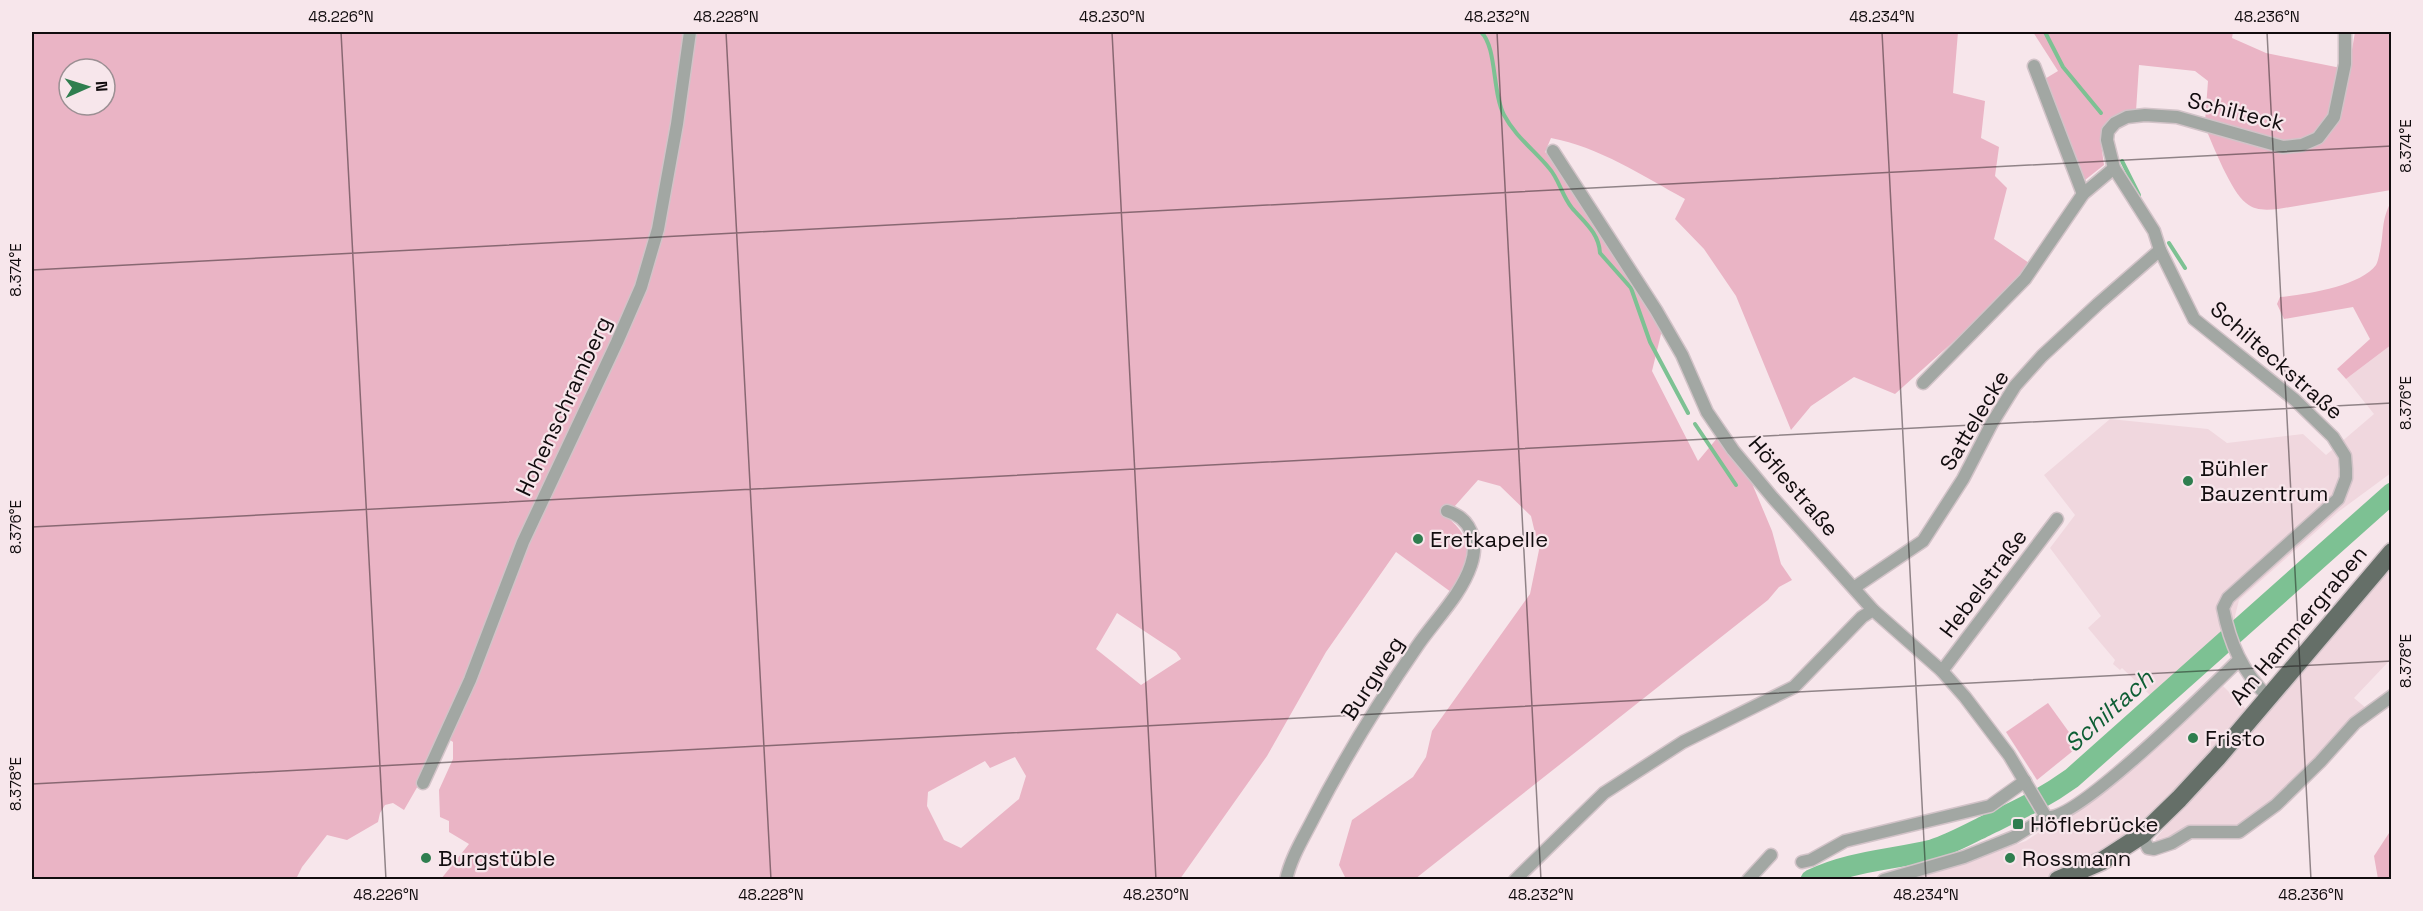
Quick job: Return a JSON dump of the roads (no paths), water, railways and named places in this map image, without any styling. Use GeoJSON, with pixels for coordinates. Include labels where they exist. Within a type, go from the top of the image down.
{"type":"FeatureCollection","features":[{"type":"Feature","properties":{"kind":"main road","name":"Am Hammergraben"},"geometry":{"type":"LineString","coordinates":[[2058,879],[2102,861],[2142,835],[2217,758],[2391,552]]}},
{"type":"Feature","properties":{"kind":"street","name":"Hohenschramberg"},"geometry":{"type":"LineString","coordinates":[[423,783],[470,680],[523,542],[641,287],[658,229],[677,124],[690,32]]}},
{"type":"Feature","properties":{"kind":"street","name":"Schilteck"},"geometry":{"type":"LineString","coordinates":[[2114,168],[2107,140],[2108,131],[2115,123],[2127,117],[2177,117],[2283,147],[2302,145],[2318,138],[2334,117],[2340,94],[2345,32]]}},
{"type":"Feature","properties":{"kind":"street"},"geometry":{"type":"LineString","coordinates":[[2034,66],[2082,194]]}},
{"type":"Feature","properties":{"kind":"street","name":"Höflestraße"},"geometry":{"type":"LineString","coordinates":[[1553,151],[1656,309],[1683,355],[1707,412],[1714,422],[1773,498],[1855,587],[1873,610],[1941,671],[1989,729],[2043,812]]}},
{"type":"Feature","properties":{"kind":"street"},"geometry":{"type":"LineString","coordinates":[[1923,383],[2025,279],[2082,194],[2114,168]]}},
{"type":"Feature","properties":{"kind":"street","name":"Schilteckstraße"},"geometry":{"type":"LineString","coordinates":[[2114,168],[2145,215],[2194,319],[2295,400],[2333,437],[2345,456],[2346,478],[2338,499],[2228,598],[2223,608],[2237,655]]}},
{"type":"Feature","properties":{"kind":"street","name":"Sattelecke"},"geometry":{"type":"LineString","coordinates":[[1855,587],[1923,540],[1963,479],[1992,423],[2015,386],[2073,328],[2160,249]]}},
{"type":"Feature","properties":{"kind":"street","name":"Burgweg"},"geometry":{"type":"LineString","coordinates":[[1286,879],[1298,848],[1349,753],[1419,643],[1460,588],[1471,565],[1475,548],[1471,530],[1465,519],[1447,511]]}},
{"type":"Feature","properties":{"kind":"street","name":"Hebelstraße"},"geometry":{"type":"LineString","coordinates":[[1941,671],[2057,519]]}},
{"type":"Feature","properties":{"kind":"street"},"geometry":{"type":"LineString","coordinates":[[1515,879],[1604,793],[1683,742],[1794,687],[1862,617],[1873,610]]}},
{"type":"Feature","properties":{"kind":"street"},"geometry":{"type":"LineString","coordinates":[[1884,879],[1964,857],[2014,837],[2043,812],[2052,818],[2073,807],[2136,758],[2237,655],[2251,680],[2268,697]]}},
{"type":"Feature","properties":{"kind":"street"},"geometry":{"type":"LineString","coordinates":[[2142,835],[2148,848],[2154,849],[2172,843],[2190,832],[2239,832],[2276,805],[2320,762],[2355,723],[2391,696]]}},
{"type":"Feature","properties":{"kind":"street"},"geometry":{"type":"LineString","coordinates":[[1802,862],[1811,860],[1845,841],[1990,806],[2028,786]]}},
{"type":"Feature","properties":{"kind":"street"},"geometry":{"type":"LineString","coordinates":[[1748,879],[1770,855]]}},
{"type":"Feature","properties":{"kind":"waterway"},"geometry":{"type":"LineString","coordinates":[[1481,32],[1490,48],[1500,105],[1508,123],[1552,172],[1572,208],[1594,234],[1600,253],[1631,288],[1650,342],[1688,413]]}},
{"type":"Feature","properties":{"kind":"waterway"},"geometry":{"type":"LineString","coordinates":[[2045,32],[2063,67],[2101,113]]}},
{"type":"Feature","properties":{"kind":"waterway"},"geometry":{"type":"LineString","coordinates":[[2122,161],[2139,195]]}},
{"type":"Feature","properties":{"kind":"waterway"},"geometry":{"type":"LineString","coordinates":[[2169,243],[2185,268]]}},
{"type":"Feature","properties":{"kind":"waterway"},"geometry":{"type":"LineString","coordinates":[[1695,424],[1736,485]]}},
{"type":"Feature","properties":{"kind":"waterway","name":"Schiltach"},"geometry":{"type":"LineString","coordinates":[[1811,880],[1856,865],[1939,848],[2041,798],[2072,778],[2392,493]]}},
{"type":"Feature","properties":{"kind":"place","name":"Bühler Bauzentrum"},"geometry":{"type":"Point","coordinates":[2188,481]}},
{"type":"Feature","properties":{"kind":"place","name":"Eretkapelle"},"geometry":{"type":"Point","coordinates":[1418,539]}},
{"type":"Feature","properties":{"kind":"place","name":"Fristo"},"geometry":{"type":"Point","coordinates":[2193,738]}},
{"type":"Feature","properties":{"kind":"place","name":"Höflebrücke"},"geometry":{"type":"Point","coordinates":[2018,824]}},
{"type":"Feature","properties":{"kind":"place","name":"Burgstüble"},"geometry":{"type":"Point","coordinates":[426,858]}},
{"type":"Feature","properties":{"kind":"place","name":"Rossmann"},"geometry":{"type":"Point","coordinates":[2010,858]}}]}
